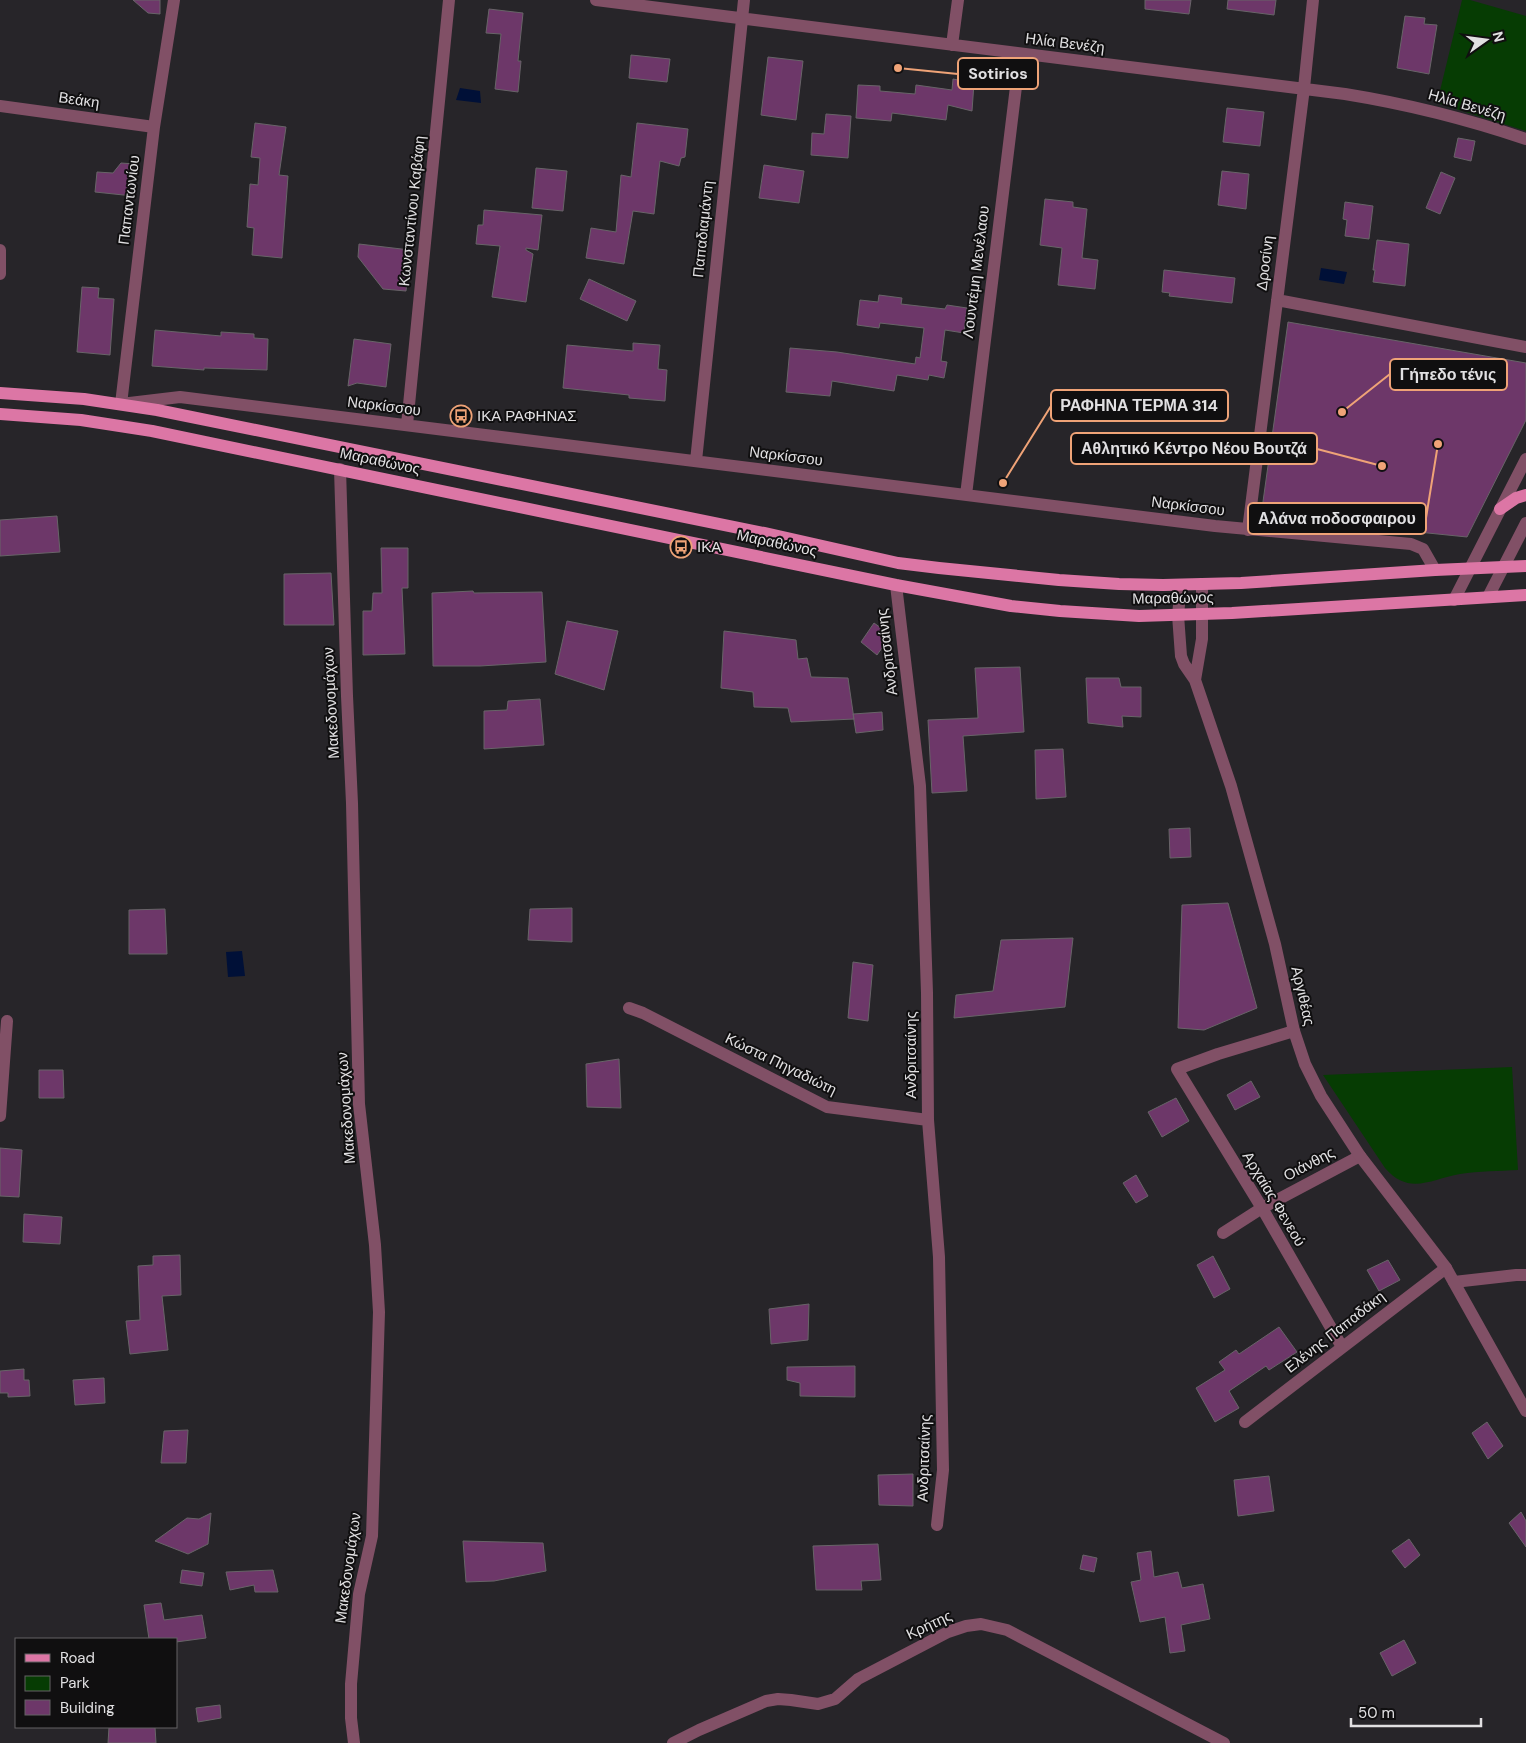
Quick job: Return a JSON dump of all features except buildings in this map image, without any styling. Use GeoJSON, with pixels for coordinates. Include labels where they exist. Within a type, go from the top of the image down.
{"type":"FeatureCollection","features":[{"type":"Feature","properties":{"kind":"main road","name":"Μαραθώνος"},"geometry":{"type":"LineString","coordinates":[[0,393],[50,395],[157,410],[660,512],[898,563],[1059,580],[1119,584],[1181,585],[1526,566]]}},
{"type":"Feature","properties":{"kind":"main road","name":"Μαραθώνος"},"geometry":{"type":"LineString","coordinates":[[0,414],[81,420],[152,431],[896,585],[1002,604],[1060,611],[1139,616],[1202,615],[1526,595]]}},
{"type":"Feature","properties":{"kind":"main road"},"geometry":{"type":"LineString","coordinates":[[1500,509],[1516,498],[1526,495]]}},
{"type":"Feature","properties":{"kind":"street","name":"Παπαντωνίου"},"geometry":{"type":"LineString","coordinates":[[121,404],[154,127],[174,0]]}},
{"type":"Feature","properties":{"kind":"street","name":"Κωνσταντίνου Καβάφη"},"geometry":{"type":"LineString","coordinates":[[407,425],[449,0]]}},
{"type":"Feature","properties":{"kind":"street","name":"Ηλία Βενέζη"},"geometry":{"type":"LineString","coordinates":[[596,0],[1304,88],[1397,103],[1444,114],[1526,139]]}},
{"type":"Feature","properties":{"kind":"street","name":"Παπαδιαμάντη"},"geometry":{"type":"LineString","coordinates":[[696,461],[744,0]]}},
{"type":"Feature","properties":{"kind":"street"},"geometry":{"type":"LineString","coordinates":[[952,45],[958,0]]}},
{"type":"Feature","properties":{"kind":"street","name":"Δροσίνη"},"geometry":{"type":"LineString","coordinates":[[1248,530],[1304,88],[1313,0]]}},
{"type":"Feature","properties":{"kind":"street","name":"Λουντέμη Μενέλαου"},"geometry":{"type":"LineString","coordinates":[[966,495],[1020,54]]}},
{"type":"Feature","properties":{"kind":"street","name":"Βεάκη"},"geometry":{"type":"LineString","coordinates":[[0,106],[154,127]]}},
{"type":"Feature","properties":{"kind":"street"},"geometry":{"type":"LineString","coordinates":[[0,250],[0,274]]}},
{"type":"Feature","properties":{"kind":"street"},"geometry":{"type":"LineString","coordinates":[[1277,300],[1526,347]]}},
{"type":"Feature","properties":{"kind":"street","name":"Ναρκίσσου"},"geometry":{"type":"LineString","coordinates":[[121,404],[180,397],[1248,530],[1411,544],[1423,549],[1435,570]]}},
{"type":"Feature","properties":{"kind":"street"},"geometry":{"type":"LineString","coordinates":[[1454,600],[1526,459]]}},
{"type":"Feature","properties":{"kind":"street","name":"Μακεδονομάχων"},"geometry":{"type":"LineString","coordinates":[[340,469],[346,686],[352,803],[359,1104],[375,1245],[380,1312],[372,1536],[359,1594],[351,1684],[351,1718],[354,1743]]}},
{"type":"Feature","properties":{"kind":"street"},"geometry":{"type":"LineString","coordinates":[[1488,597],[1526,523]]}},
{"type":"Feature","properties":{"kind":"street"},"geometry":{"type":"LineString","coordinates":[[1195,680],[1202,639],[1202,584]]}},
{"type":"Feature","properties":{"kind":"street","name":"Ανδριτσαίνης"},"geometry":{"type":"LineString","coordinates":[[896,585],[920,786],[927,993],[928,1120],[939,1257],[943,1470],[937,1525]]}},
{"type":"Feature","properties":{"kind":"street","name":"Αργιθέας"},"geometry":{"type":"LineString","coordinates":[[1181,585],[1178,615],[1184,664],[1195,680],[1234,796],[1275,944],[1294,1031],[1305,1064],[1321,1096],[1360,1156],[1446,1268],[1526,1411]]}},
{"type":"Feature","properties":{"kind":"street","name":"Κώστα Πηγαδιώτη"},"geometry":{"type":"LineString","coordinates":[[629,1008],[643,1013],[826,1107],[928,1120]]}},
{"type":"Feature","properties":{"kind":"street"},"geometry":{"type":"LineString","coordinates":[[0,1116],[7,1021]]}},
{"type":"Feature","properties":{"kind":"street","name":"Αρχαίας Φενεού"},"geometry":{"type":"LineString","coordinates":[[1294,1031],[1177,1068],[1262,1208],[1342,1347]]}},
{"type":"Feature","properties":{"kind":"street","name":"Οιάνθης"},"geometry":{"type":"LineString","coordinates":[[1223,1233],[1262,1208],[1360,1156]]}},
{"type":"Feature","properties":{"kind":"street","name":"Ελένης Παπαδάκη"},"geometry":{"type":"LineString","coordinates":[[1246,1422],[1446,1268]]}},
{"type":"Feature","properties":{"kind":"street"},"geometry":{"type":"LineString","coordinates":[[1454,1282],[1526,1275]]}},
{"type":"Feature","properties":{"kind":"street","name":"Κρήτης"},"geometry":{"type":"LineString","coordinates":[[673,1743],[766,1701],[778,1699],[818,1704],[835,1699],[858,1679],[948,1632],[966,1626],[981,1624],[1007,1630],[1224,1743]]}},
{"type":"Feature","properties":{"kind":"green space"},"geometry":{"type":"Polygon","coordinates":[[[1462,0],[1470,0],[1526,16],[1526,131],[1437,103],[1462,0]]]}},
{"type":"Feature","properties":{"kind":"green space"},"geometry":{"type":"Polygon","coordinates":[[[1512,1067],[1518,1170],[1467,1173],[1430,1182],[1412,1184],[1394,1177],[1385,1168],[1323,1075],[1512,1067]]]}},
{"type":"Feature","properties":{"kind":"water"},"geometry":{"type":"Polygon","coordinates":[[[460,88],[480,91],[481,103],[456,100],[460,88]]]}},
{"type":"Feature","properties":{"kind":"water"},"geometry":{"type":"Polygon","coordinates":[[[1321,268],[1347,272],[1344,284],[1319,280],[1321,268]]]}},
{"type":"Feature","properties":{"kind":"water"},"geometry":{"type":"Polygon","coordinates":[[[242,951],[245,976],[228,977],[226,952],[242,951]]]}},
{"type":"Feature","properties":{"kind":"place","name":"Sotirios"},"geometry":{"type":"Point","coordinates":[898,68]}},
{"type":"Feature","properties":{"kind":"place","name":"Γήπεδο τένις"},"geometry":{"type":"Point","coordinates":[1342,412]}},
{"type":"Feature","properties":{"kind":"place","name":"ΙΚΑ ΡΑΦΗΝΑΣ"},"geometry":{"type":"Point","coordinates":[461,416]}},
{"type":"Feature","properties":{"kind":"place","name":"Αλάνα ποδοσφαιρου"},"geometry":{"type":"Point","coordinates":[1438,444]}},
{"type":"Feature","properties":{"kind":"place","name":"Αθλητικό Κέντρο Νέου Βουτζά"},"geometry":{"type":"Point","coordinates":[1382,466]}},
{"type":"Feature","properties":{"kind":"place","name":"ΡΑΦΗΝΑ ΤΕΡΜΑ 314"},"geometry":{"type":"Point","coordinates":[1003,483]}},
{"type":"Feature","properties":{"kind":"place","name":"ΙΚΑ"},"geometry":{"type":"Point","coordinates":[681,547]}}]}
